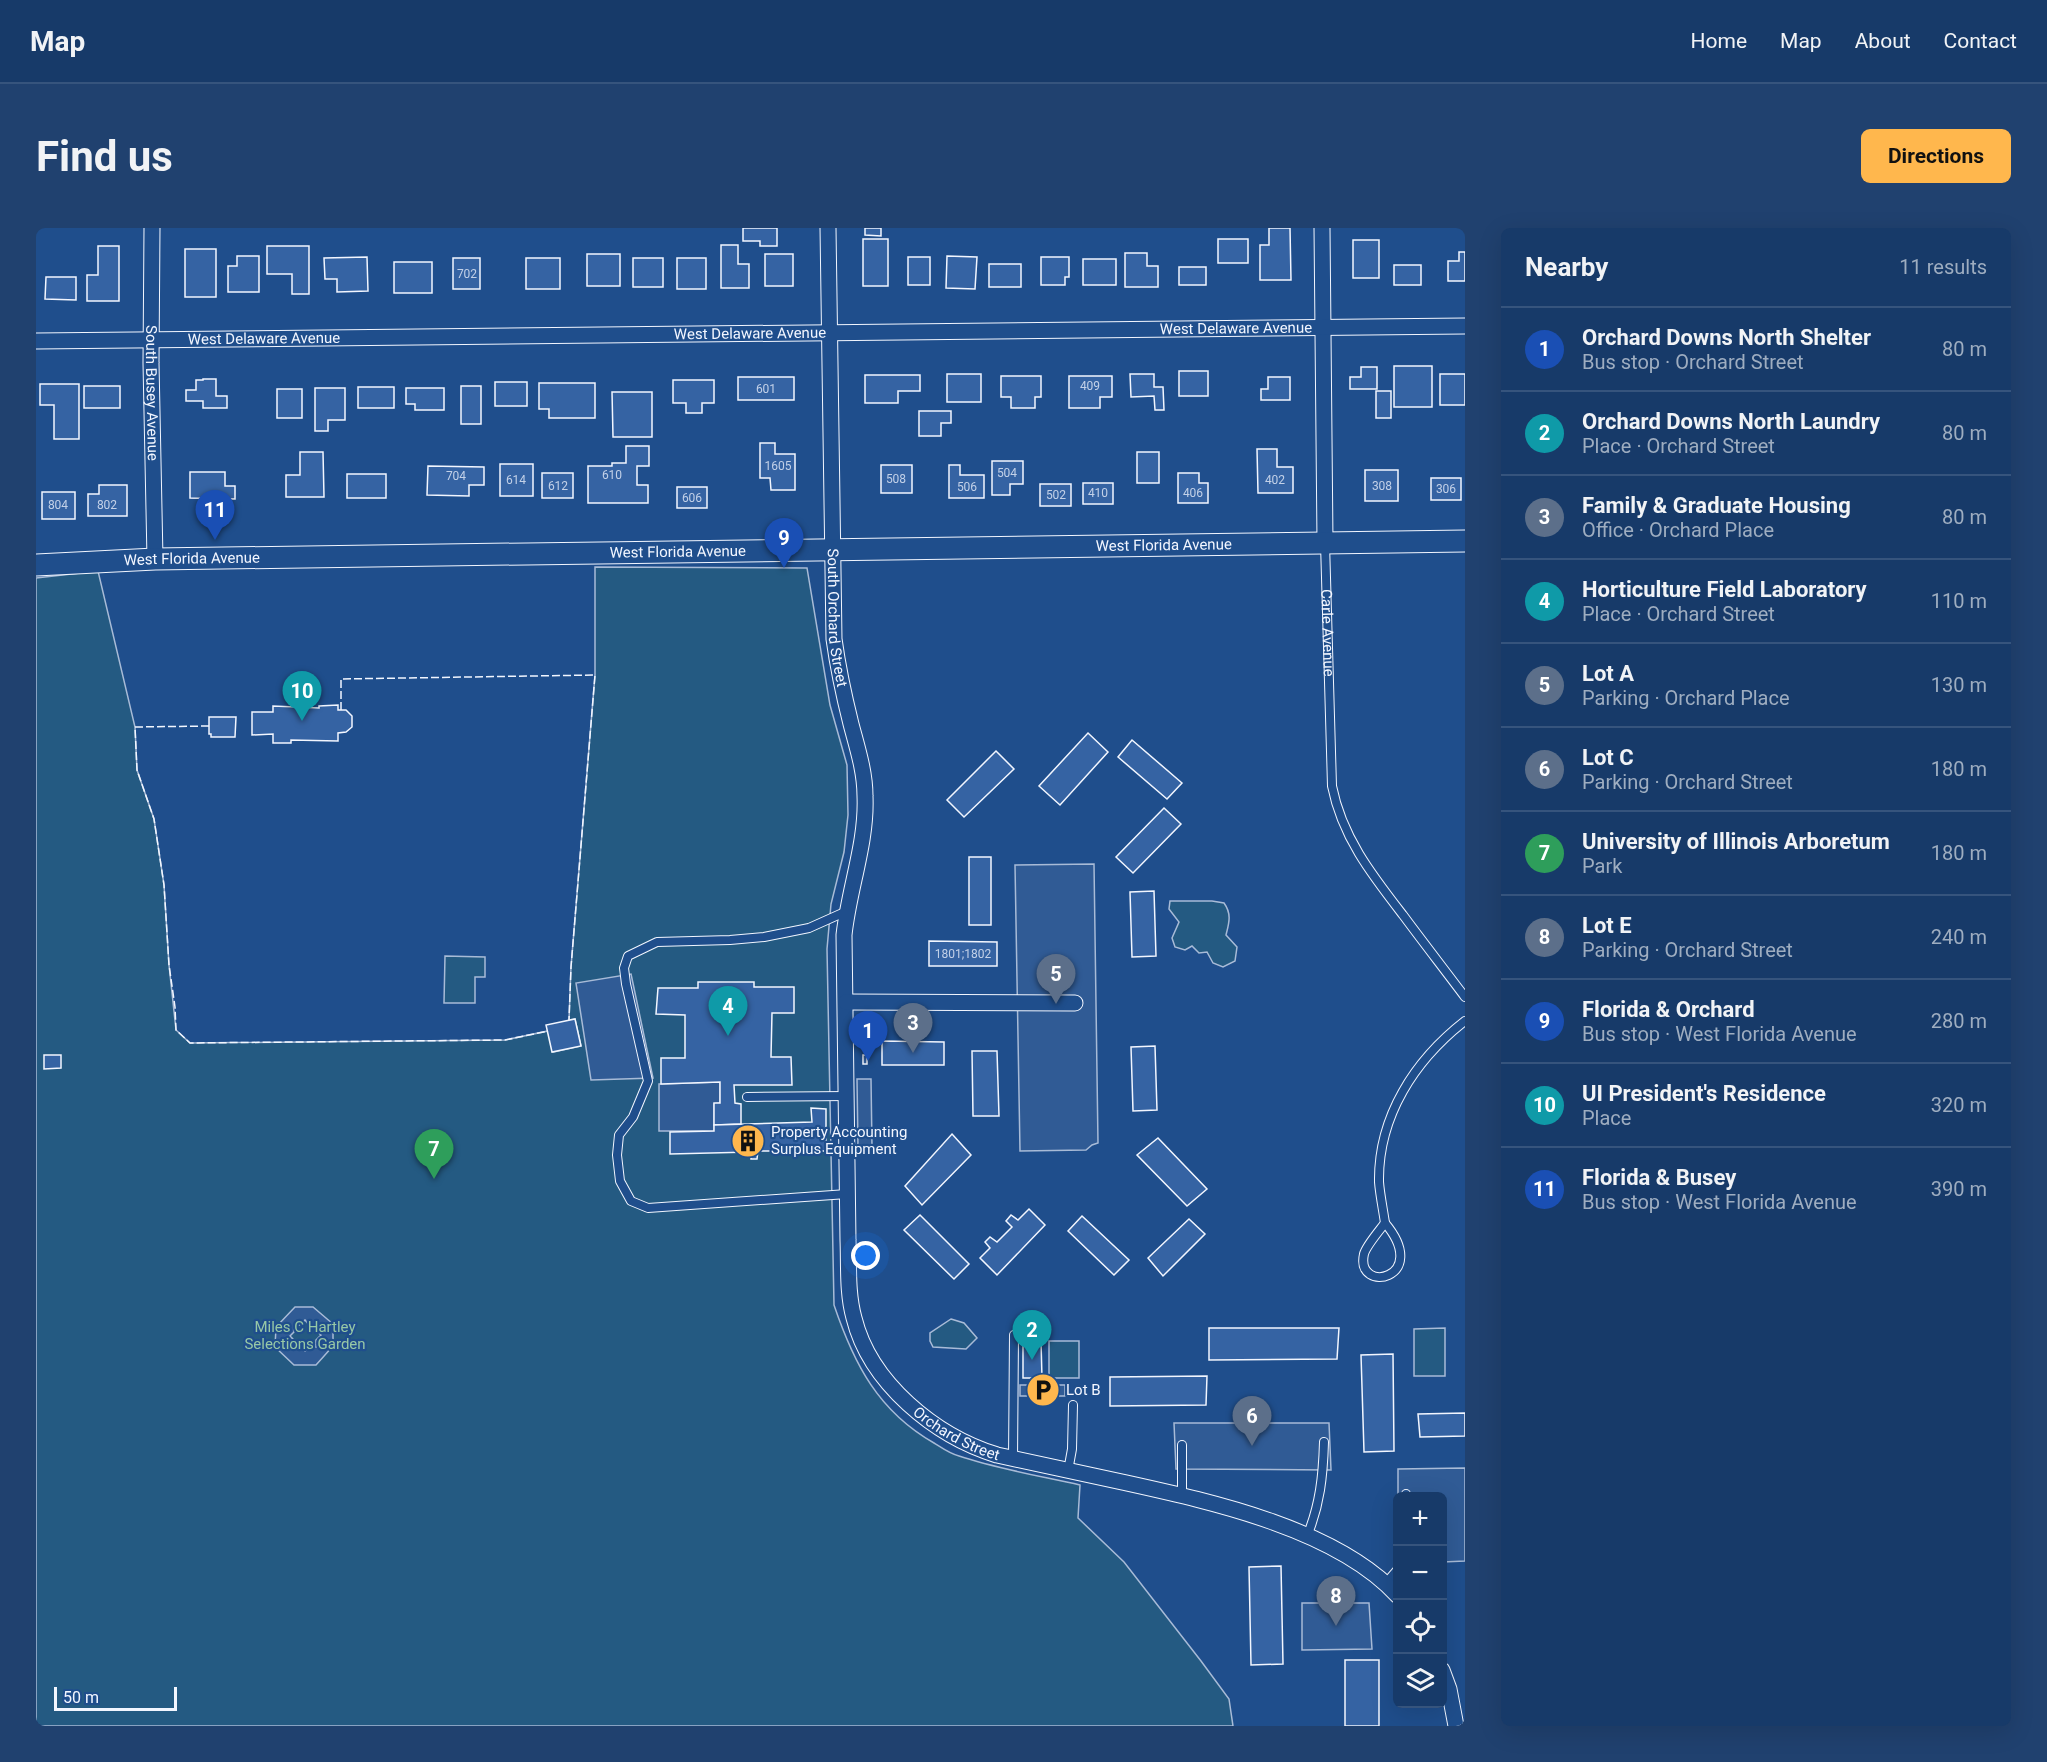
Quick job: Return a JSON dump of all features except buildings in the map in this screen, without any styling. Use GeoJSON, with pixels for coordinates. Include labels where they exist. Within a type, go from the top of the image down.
{"type":"FeatureCollection","features":[{"type":"Feature","properties":{"kind":"main road","name":"West Florida Avenue"},"geometry":{"type":"LineString","coordinates":[[36,565],[155,559],[1465,541]]}},
{"type":"Feature","properties":{"kind":"street","name":"South Busey Avenue"},"geometry":{"type":"LineString","coordinates":[[152,228],[155,559]]}},
{"type":"Feature","properties":{"kind":"street","name":"South Orchard Street"},"geometry":{"type":"LineString","coordinates":[[828,228],[834,639],[839,674],[866,794],[861,849],[844,935],[846,1002]]}},
{"type":"Feature","properties":{"kind":"street","name":"Carle Avenue"},"geometry":{"type":"LineString","coordinates":[[1322,228],[1325,542]]}},
{"type":"Feature","properties":{"kind":"street","name":"West Delaware Avenue"},"geometry":{"type":"LineString","coordinates":[[36,341],[1465,326]]}},
{"type":"Feature","properties":{"kind":"street"},"geometry":{"type":"LineString","coordinates":[[846,1002],[1075,1003]]}},
{"type":"Feature","properties":{"kind":"street","name":"Orchard Street"},"geometry":{"type":"LineString","coordinates":[[846,1002],[847,1194],[853,1316],[871,1357],[889,1383],[908,1404],[926,1420],[977,1449],[1013,1459],[1182,1495],[1242,1512],[1307,1536],[1342,1554],[1393,1591]]}},
{"type":"Feature","properties":{"kind":"street"},"geometry":{"type":"LineString","coordinates":[[1447,1683],[1456,1726]]}},
{"type":"Feature","properties":{"kind":"lane","name":"Carle Avenue"},"geometry":{"type":"LineString","coordinates":[[1325,542],[1331,774],[1336,805],[1352,844],[1374,877],[1465,997]]}},
{"type":"Feature","properties":{"kind":"lane"},"geometry":{"type":"LineString","coordinates":[[847,911],[809,928],[764,937],[657,942],[628,956],[624,968],[626,984],[648,1080],[633,1117],[619,1135],[617,1155],[620,1181],[631,1202],[648,1208],[847,1194]]}},
{"type":"Feature","properties":{"kind":"lane"},"geometry":{"type":"LineString","coordinates":[[1385,1223],[1365,1250],[1363,1257],[1364,1266],[1368,1272],[1375,1277],[1383,1278],[1391,1276],[1398,1268],[1400,1259],[1393,1233],[1385,1223],[1379,1182],[1381,1154],[1389,1123],[1400,1095],[1411,1076],[1429,1054],[1465,1021]]}},
{"type":"Feature","properties":{"kind":"lane"},"geometry":{"type":"LineString","coordinates":[[747,1097],[847,1096]]}},
{"type":"Feature","properties":{"kind":"lane"},"geometry":{"type":"LineString","coordinates":[[1013,1459],[1014,1335]]}},
{"type":"Feature","properties":{"kind":"lane"},"geometry":{"type":"LineString","coordinates":[[1068,1471],[1072,1449],[1073,1405]]}},
{"type":"Feature","properties":{"kind":"lane"},"geometry":{"type":"LineString","coordinates":[[1307,1536],[1323,1483],[1324,1442]]}},
{"type":"Feature","properties":{"kind":"lane"},"geometry":{"type":"LineString","coordinates":[[1182,1445],[1182,1495]]}},
{"type":"Feature","properties":{"kind":"lane"},"geometry":{"type":"LineString","coordinates":[[1385,1584],[1393,1575]]}},
{"type":"Feature","properties":{"kind":"green space","name":"Miles C Hartley Selections Garden"},"geometry":{"type":"Polygon","coordinates":[[[595,567],[807,568],[830,705],[847,765],[848,815],[844,852],[831,904],[827,949],[834,1305],[842,1327],[870,1384],[883,1401],[914,1430],[943,1449],[974,1461],[1080,1485],[1078,1518],[1124,1562],[1201,1661],[1229,1699],[1233,1726],[36,1726],[36,578],[98,571],[135,727],[137,770],[154,819],[164,885],[176,1030],[190,1043],[505,1040],[548,1031],[553,1052],[581,1046],[575,1019],[569,1020],[571,967],[595,675],[595,567]]]}},
{"type":"Feature","properties":{"kind":"green space"},"geometry":{"type":"Polygon","coordinates":[[[1170,901],[1224,903],[1229,915],[1226,935],[1237,947],[1235,961],[1223,967],[1213,963],[1207,952],[1199,953],[1192,946],[1185,950],[1175,947],[1172,938],[1179,922],[1169,909],[1170,901]]]}},
{"type":"Feature","properties":{"kind":"green space"},"geometry":{"type":"Polygon","coordinates":[[[445,956],[485,957],[485,977],[475,977],[475,1003],[444,1003],[445,956]]]}},
{"type":"Feature","properties":{"kind":"green space"},"geometry":{"type":"Polygon","coordinates":[[[951,1319],[964,1323],[977,1338],[966,1349],[933,1347],[930,1341],[930,1333],[951,1319]]]}},
{"type":"Feature","properties":{"kind":"green space"},"geometry":{"type":"Polygon","coordinates":[[[1445,1328],[1445,1376],[1414,1376],[1414,1329],[1445,1328]]]}},
{"type":"Feature","properties":{"kind":"green space"},"geometry":{"type":"Polygon","coordinates":[[[1049,1341],[1079,1341],[1079,1378],[1049,1378],[1049,1341]]]}},
{"type":"Feature","properties":{"kind":"shaded area"},"geometry":{"type":"Polygon","coordinates":[[[1094,864],[1098,1143],[1086,1150],[1020,1151],[1015,865],[1094,864]]]}},
{"type":"Feature","properties":{"kind":"shaded area"},"geometry":{"type":"Polygon","coordinates":[[[631,974],[653,1078],[591,1080],[576,983],[631,974]]]}},
{"type":"Feature","properties":{"kind":"shaded area"},"geometry":{"type":"Polygon","coordinates":[[[857,1079],[871,1079],[872,1147],[858,1147],[857,1079]]]}},
{"type":"Feature","properties":{"kind":"shaded area"},"geometry":{"type":"Polygon","coordinates":[[[720,1082],[720,1103],[714,1104],[714,1131],[659,1131],[659,1084],[720,1082]]]}},
{"type":"Feature","properties":{"kind":"shaded area"},"geometry":{"type":"Polygon","coordinates":[[[295,1307],[313,1307],[333,1324],[333,1346],[316,1365],[294,1365],[275,1347],[276,1327],[295,1307]],[[305,1320],[301,1325],[294,1325],[294,1332],[290,1336],[294,1340],[294,1346],[300,1346],[305,1351],[309,1347],[316,1347],[316,1340],[321,1335],[316,1331],[316,1325],[309,1325],[305,1320]]]}},
{"type":"Feature","properties":{"kind":"shaded area","name":"Lot B"},"geometry":{"type":"Polygon","coordinates":[[[1020,1385],[1065,1385],[1065,1396],[1020,1396],[1020,1385]]]}},
{"type":"Feature","properties":{"kind":"shaded area"},"geometry":{"type":"Polygon","coordinates":[[[1174,1423],[1329,1423],[1331,1470],[1176,1469],[1174,1423]]]}},
{"type":"Feature","properties":{"kind":"shaded area"},"geometry":{"type":"Polygon","coordinates":[[[1465,1468],[1465,1561],[1447,1562],[1447,1492],[1398,1492],[1398,1469],[1465,1468]]]}},
{"type":"Feature","properties":{"kind":"shaded area"},"geometry":{"type":"Polygon","coordinates":[[[1302,1603],[1369,1603],[1372,1649],[1302,1650],[1302,1603]]]}},
{"type":"Feature","properties":{"kind":"fence"},"geometry":{"type":"LineString","coordinates":[[341,710],[341,679],[595,675],[571,967],[569,1020]]}},
{"type":"Feature","properties":{"kind":"fence"},"geometry":{"type":"LineString","coordinates":[[209,726],[135,727],[137,770],[154,819],[164,885],[176,1030],[190,1043],[505,1040],[548,1031]]}},
{"type":"Feature","properties":{"kind":"place","name":"Florida & Busey"},"geometry":{"type":"Point","coordinates":[215,540]}},
{"type":"Feature","properties":{"kind":"place","name":"Florida & Orchard"},"geometry":{"type":"Point","coordinates":[784,568]}},
{"type":"Feature","properties":{"kind":"place","name":"UI President's Residence"},"geometry":{"type":"Point","coordinates":[302,721]}},
{"type":"Feature","properties":{"kind":"place","name":"Lot A"},"geometry":{"type":"Point","coordinates":[1056,1004]}},
{"type":"Feature","properties":{"kind":"place","name":"Horticulture Field Laboratory"},"geometry":{"type":"Point","coordinates":[728,1036]}},
{"type":"Feature","properties":{"kind":"place","name":"Family & Graduate Housing"},"geometry":{"type":"Point","coordinates":[913,1053]}},
{"type":"Feature","properties":{"kind":"place","name":"Orchard Downs North Shelter"},"geometry":{"type":"Point","coordinates":[868,1061]}},
{"type":"Feature","properties":{"kind":"place","name":"Property Accounting Surplus Equipment"},"geometry":{"type":"Point","coordinates":[748,1141]}},
{"type":"Feature","properties":{"kind":"place","name":"University of Illinois Arboretum"},"geometry":{"type":"Point","coordinates":[434,1179]}},
{"type":"Feature","properties":{"kind":"place","name":"Orchard Downs North Laundry"},"geometry":{"type":"Point","coordinates":[1032,1360]}},
{"type":"Feature","properties":{"kind":"place","name":"Lot B"},"geometry":{"type":"Point","coordinates":[1043,1390]}},
{"type":"Feature","properties":{"kind":"place","name":"Lot C"},"geometry":{"type":"Point","coordinates":[1252,1446]}},
{"type":"Feature","properties":{"kind":"place","name":"Lot E"},"geometry":{"type":"Point","coordinates":[1336,1626]}}]}
